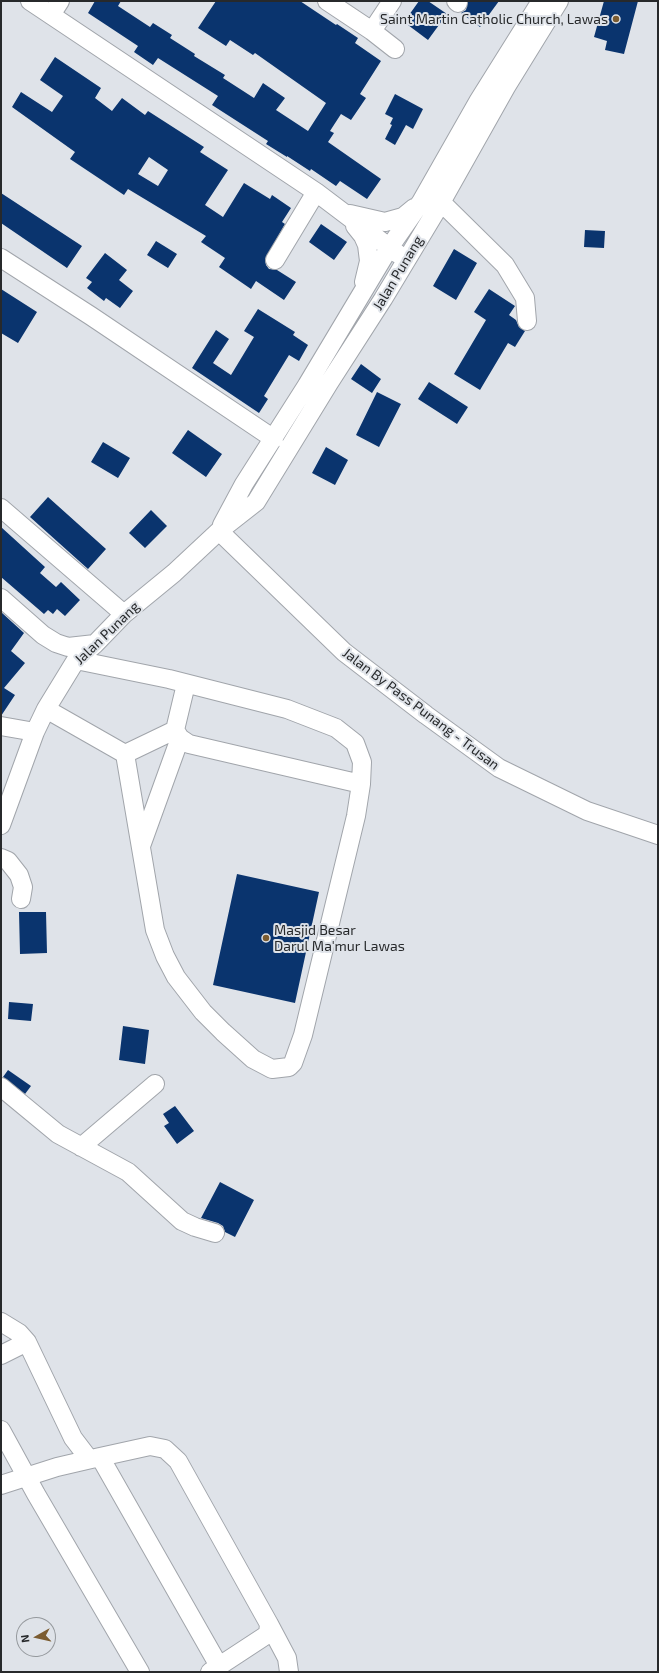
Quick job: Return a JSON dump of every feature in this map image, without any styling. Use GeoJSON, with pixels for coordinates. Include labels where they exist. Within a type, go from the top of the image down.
{"type":"FeatureCollection","features":[{"type":"Feature","properties":{"kind":"street"},"geometry":{"type":"LineString","coordinates":[[30,1],[56,8],[316,192],[389,248],[406,259]]}},
{"type":"Feature","properties":{"kind":"street"},"geometry":{"type":"LineString","coordinates":[[327,1],[372,31],[395,49]]}},
{"type":"Feature","properties":{"kind":"street"},"geometry":{"type":"LineString","coordinates":[[372,31],[392,1]]}},
{"type":"Feature","properties":{"kind":"street","name":"Jalan Punang"},"geometry":{"type":"LineString","coordinates":[[219,531],[244,484],[274,439],[389,248],[421,202],[479,100],[541,1]]}},
{"type":"Feature","properties":{"kind":"street","name":"Jalan Punang"},"geometry":{"type":"LineString","coordinates":[[1,825],[35,732],[46,709],[76,660],[95,644],[124,614],[174,573],[219,531],[256,502],[441,202],[504,91],[559,1]]}},
{"type":"Feature","properties":{"kind":"street"},"geometry":{"type":"LineString","coordinates":[[275,260],[316,192]]}},
{"type":"Feature","properties":{"kind":"street"},"geometry":{"type":"LineString","coordinates":[[343,212],[385,222],[403,217],[421,202]]}},
{"type":"Feature","properties":{"kind":"street"},"geometry":{"type":"LineString","coordinates":[[441,202],[505,265],[525,298],[527,321]]}},
{"type":"Feature","properties":{"kind":"street"},"geometry":{"type":"LineString","coordinates":[[343,212],[364,236],[367,244],[369,261],[362,295]]}},
{"type":"Feature","properties":{"kind":"street"},"geometry":{"type":"LineString","coordinates":[[1,258],[91,316],[274,439]]}},
{"type":"Feature","properties":{"kind":"street"},"geometry":{"type":"LineString","coordinates":[[1,508],[124,614]]}},
{"type":"Feature","properties":{"kind":"street","name":"Jalan By Pass Punang - Trusan"},"geometry":{"type":"LineString","coordinates":[[219,531],[344,652],[426,716],[499,768],[587,811],[658,835]]}},
{"type":"Feature","properties":{"kind":"street"},"geometry":{"type":"LineString","coordinates":[[1,598],[43,635],[56,643],[68,647],[95,644]]}},
{"type":"Feature","properties":{"kind":"street"},"geometry":{"type":"LineString","coordinates":[[76,660],[169,679],[287,709],[336,728],[355,743],[362,762],[361,784],[356,816],[304,1035],[293,1063],[289,1068],[279,1069],[266,1066],[249,1056],[202,1012],[176,977],[165,956],[155,930],[125,754]]}},
{"type":"Feature","properties":{"kind":"street"},"geometry":{"type":"LineString","coordinates":[[141,846],[178,734],[186,684]]}},
{"type":"Feature","properties":{"kind":"street"},"geometry":{"type":"LineString","coordinates":[[46,709],[125,754]]}},
{"type":"Feature","properties":{"kind":"street"},"geometry":{"type":"LineString","coordinates":[[1,726],[35,732]]}},
{"type":"Feature","properties":{"kind":"street"},"geometry":{"type":"LineString","coordinates":[[125,754],[178,734]]}},
{"type":"Feature","properties":{"kind":"street"},"geometry":{"type":"LineString","coordinates":[[178,734],[189,744],[361,784]]}},
{"type":"Feature","properties":{"kind":"street"},"geometry":{"type":"LineString","coordinates":[[1,858],[8,861],[19,875],[23,887],[22,899]]}},
{"type":"Feature","properties":{"kind":"street"},"geometry":{"type":"LineString","coordinates":[[82,1147],[155,1084]]}},
{"type":"Feature","properties":{"kind":"street"},"geometry":{"type":"LineString","coordinates":[[1,1087],[58,1134],[128,1172],[182,1221],[194,1227],[215,1233]]}},
{"type":"Feature","properties":{"kind":"street"},"geometry":{"type":"LineString","coordinates":[[1,1322],[19,1332],[27,1342],[73,1438],[95,1458],[214,1669],[268,1634],[269,1624]]}},
{"type":"Feature","properties":{"kind":"street"},"geometry":{"type":"LineString","coordinates":[[1,1355],[27,1342]]}},
{"type":"Feature","properties":{"kind":"street"},"geometry":{"type":"LineString","coordinates":[[1,1430],[26,1476],[140,1672]]}},
{"type":"Feature","properties":{"kind":"street"},"geometry":{"type":"LineString","coordinates":[[1,1485],[57,1467],[150,1446],[165,1450],[178,1461],[287,1658],[289,1672]]}},
{"type":"Feature","properties":{"kind":"building"},"geometry":{"type":"Polygon","coordinates":[[[95,1],[121,1],[118,6],[150,27],[153,23],[172,35],[170,38],[195,54],[194,56],[225,75],[223,78],[254,98],[263,83],[285,98],[276,110],[308,131],[326,103],[255,53],[253,55],[230,40],[226,46],[198,28],[216,1],[300,1],[336,25],[337,24],[358,38],[355,43],[381,61],[360,94],[366,98],[351,120],[341,114],[330,131],[334,133],[328,142],[381,179],[367,199],[340,181],[336,186],[311,169],[310,171],[266,144],[268,141],[212,105],[218,96],[158,58],[153,65],[134,52],[138,46],[88,13],[95,1]]]}},
{"type":"Feature","properties":{"kind":"building"},"geometry":{"type":"Polygon","coordinates":[[[419,1],[428,1],[447,14],[428,40],[404,22],[419,1]]]}},
{"type":"Feature","properties":{"kind":"building"},"geometry":{"type":"Polygon","coordinates":[[[468,1],[499,1],[480,27],[461,13],[466,10],[468,1]]]}},
{"type":"Feature","properties":{"kind":"building","name":"Saint Martin Catholic Church, Lawas"},"geometry":{"type":"Polygon","coordinates":[[[604,1],[638,1],[624,54],[605,50],[607,41],[594,37],[604,1]]]}},
{"type":"Feature","properties":{"kind":"building"},"geometry":{"type":"Polygon","coordinates":[[[55,57],[101,88],[95,98],[112,111],[122,98],[145,115],[148,111],[204,147],[200,152],[228,170],[205,205],[223,217],[244,183],[270,199],[272,195],[291,208],[282,222],[285,224],[265,259],[266,265],[269,269],[277,270],[296,282],[284,300],[256,281],[251,289],[219,267],[225,258],[201,242],[206,236],[128,189],[124,195],[70,159],[75,152],[12,107],[21,92],[52,112],[63,96],[40,80],[55,57]],[[149,157],[138,174],[158,186],[168,170],[149,157]]]}},
{"type":"Feature","properties":{"kind":"building"},"geometry":{"type":"Polygon","coordinates":[[[395,94],[423,109],[413,129],[406,125],[395,145],[385,139],[392,125],[390,124],[393,118],[385,114],[395,94]]]}},
{"type":"Feature","properties":{"kind":"building"},"geometry":{"type":"Polygon","coordinates":[[[1,193],[82,246],[67,268],[1,223],[1,193]]]}},
{"type":"Feature","properties":{"kind":"building"},"geometry":{"type":"Polygon","coordinates":[[[321,224],[347,242],[334,260],[309,242],[321,224]]]}},
{"type":"Feature","properties":{"kind":"building"},"geometry":{"type":"Polygon","coordinates":[[[585,230],[605,231],[604,248],[584,247],[585,230]]]}},
{"type":"Feature","properties":{"kind":"building"},"geometry":{"type":"Polygon","coordinates":[[[156,241],[177,254],[168,268],[147,255],[156,241]]]}},
{"type":"Feature","properties":{"kind":"building"},"geometry":{"type":"Polygon","coordinates":[[[454,249],[477,263],[456,300],[433,286],[454,249]]]}},
{"type":"Feature","properties":{"kind":"building"},"geometry":{"type":"Polygon","coordinates":[[[105,253],[127,270],[119,280],[133,291],[120,308],[106,298],[104,301],[87,288],[92,282],[86,278],[105,253]]]}},
{"type":"Feature","properties":{"kind":"building"},"geometry":{"type":"Polygon","coordinates":[[[1,289],[37,312],[18,343],[1,333],[1,289]]]}},
{"type":"Feature","properties":{"kind":"building"},"geometry":{"type":"Polygon","coordinates":[[[489,289],[515,306],[509,315],[516,320],[519,327],[525,331],[515,347],[508,343],[480,390],[454,374],[486,320],[474,312],[489,289]]]}},
{"type":"Feature","properties":{"kind":"building"},"geometry":{"type":"Polygon","coordinates":[[[258,309],[295,332],[293,335],[308,345],[299,361],[289,355],[264,396],[268,399],[259,413],[192,368],[216,330],[229,339],[213,363],[231,375],[254,337],[244,331],[258,309]]]}},
{"type":"Feature","properties":{"kind":"building"},"geometry":{"type":"Polygon","coordinates":[[[361,364],[381,379],[372,393],[351,379],[361,364]]]}},
{"type":"Feature","properties":{"kind":"building"},"geometry":{"type":"Polygon","coordinates":[[[429,382],[468,407],[457,424],[418,399],[429,382]]]}},
{"type":"Feature","properties":{"kind":"building"},"geometry":{"type":"Polygon","coordinates":[[[377,392],[401,404],[379,447],[356,435],[377,392]]]}},
{"type":"Feature","properties":{"kind":"building"},"geometry":{"type":"Polygon","coordinates":[[[188,430],[222,454],[206,477],[172,453],[188,430]]]}},
{"type":"Feature","properties":{"kind":"building"},"geometry":{"type":"Polygon","coordinates":[[[103,442],[130,458],[118,478],[91,462],[103,442]]]}},
{"type":"Feature","properties":{"kind":"building"},"geometry":{"type":"Polygon","coordinates":[[[326,447],[348,460],[335,485],[312,473],[326,447]]]}},
{"type":"Feature","properties":{"kind":"building"},"geometry":{"type":"Polygon","coordinates":[[[48,497],[106,549],[88,569],[30,517],[48,497]]]}},
{"type":"Feature","properties":{"kind":"building"},"geometry":{"type":"Polygon","coordinates":[[[151,510],[167,526],[145,548],[129,533],[151,510]]]}},
{"type":"Feature","properties":{"kind":"building"},"geometry":{"type":"Polygon","coordinates":[[[1,527],[45,567],[40,573],[56,587],[61,582],[80,600],[65,616],[57,609],[53,614],[48,610],[44,614],[1,577],[1,527]]]}},
{"type":"Feature","properties":{"kind":"building"},"geometry":{"type":"Polygon","coordinates":[[[1,612],[24,633],[11,651],[25,663],[4,688],[15,695],[1,716],[1,612]]]}},
{"type":"Feature","properties":{"kind":"building","name":"Masjid Besar Darul Ma'mur Lawas"},"geometry":{"type":"Polygon","coordinates":[[[237,874],[319,892],[295,1003],[213,985],[237,874]]]}},
{"type":"Feature","properties":{"kind":"building"},"geometry":{"type":"Polygon","coordinates":[[[19,912],[46,912],[47,953],[20,954],[19,912]]]}},
{"type":"Feature","properties":{"kind":"building"},"geometry":{"type":"Polygon","coordinates":[[[9,1002],[33,1004],[31,1021],[8,1019],[9,1002]]]}},
{"type":"Feature","properties":{"kind":"building"},"geometry":{"type":"Polygon","coordinates":[[[123,1026],[149,1030],[145,1064],[119,1060],[123,1026]]]}},
{"type":"Feature","properties":{"kind":"building"},"geometry":{"type":"Polygon","coordinates":[[[8,1070],[31,1086],[25,1094],[3,1077],[8,1070]]]}},
{"type":"Feature","properties":{"kind":"building"},"geometry":{"type":"Polygon","coordinates":[[[175,1106],[194,1131],[177,1144],[164,1126],[169,1123],[163,1114],[175,1106]]]}},
{"type":"Feature","properties":{"kind":"building"},"geometry":{"type":"Polygon","coordinates":[[[220,1182],[254,1200],[235,1237],[225,1232],[223,1226],[218,1223],[201,1218],[220,1182]]]}},
{"type":"Feature","properties":{"kind":"place","name":"Saint Martin Catholic Church, Lawas"},"geometry":{"type":"Point","coordinates":[616,19]}},
{"type":"Feature","properties":{"kind":"place","name":"Masjid Besar Darul Ma'mur Lawas"},"geometry":{"type":"Point","coordinates":[266,938]}}]}
